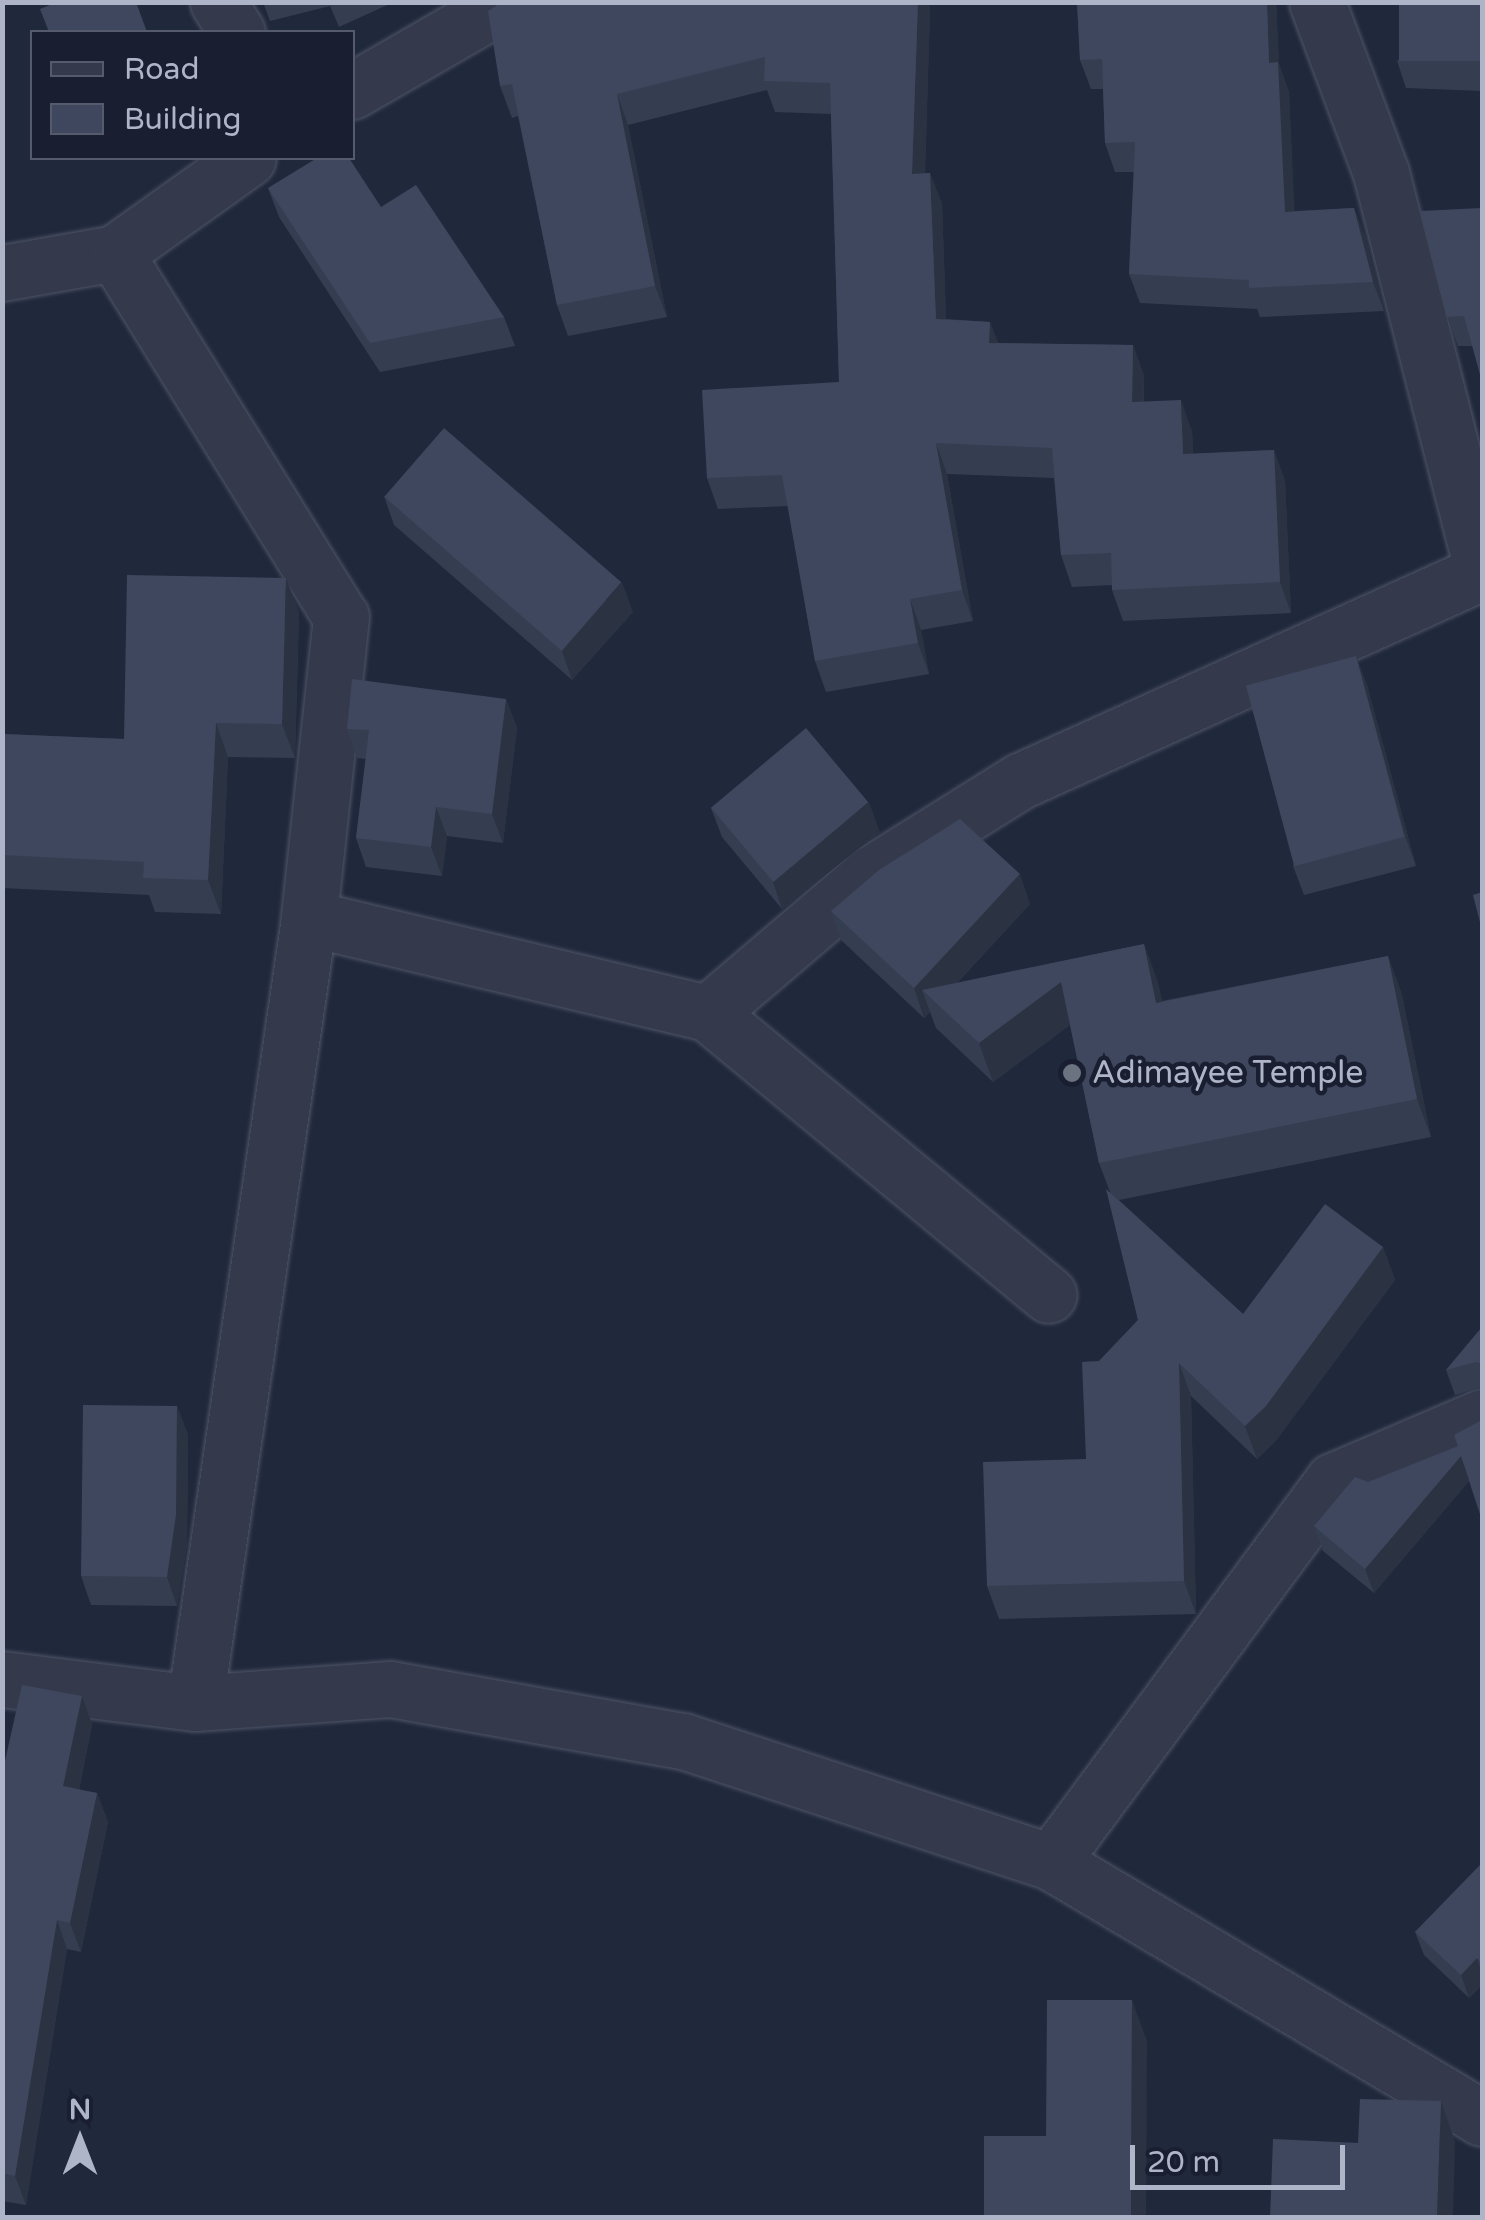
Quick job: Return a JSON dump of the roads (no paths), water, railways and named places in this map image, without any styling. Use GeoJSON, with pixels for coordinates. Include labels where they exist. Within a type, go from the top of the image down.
{"type":"FeatureCollection","features":[{"type":"Feature","properties":{"kind":"street"},"geometry":{"type":"LineString","coordinates":[[218,2],[236,30]]}},
{"type":"Feature","properties":{"kind":"street"},"geometry":{"type":"LineString","coordinates":[[355,89],[506,2]]}},
{"type":"Feature","properties":{"kind":"street"},"geometry":{"type":"LineString","coordinates":[[708,1013],[871,874],[1020,781],[1482,570],[1381,174],[1317,2]]}},
{"type":"Feature","properties":{"kind":"street"},"geometry":{"type":"LineString","coordinates":[[2,273],[115,253],[245,160]]}},
{"type":"Feature","properties":{"kind":"street"},"geometry":{"type":"LineString","coordinates":[[115,253],[340,618],[309,918],[195,1702]]}},
{"type":"Feature","properties":{"kind":"street"},"geometry":{"type":"LineString","coordinates":[[309,918],[708,1013],[1049,1295]]}},
{"type":"Feature","properties":{"kind":"street"},"geometry":{"type":"LineString","coordinates":[[1051,1862],[1333,1480],[1482,1417]]}},
{"type":"Feature","properties":{"kind":"street"},"geometry":{"type":"LineString","coordinates":[[2,1679],[195,1702],[390,1690],[683,1740],[1051,1862],[1482,2118]]}},
{"type":"Feature","properties":{"kind":"place","name":"Adimayee Temple"},"geometry":{"type":"Point","coordinates":[1072,1073]}}]}
